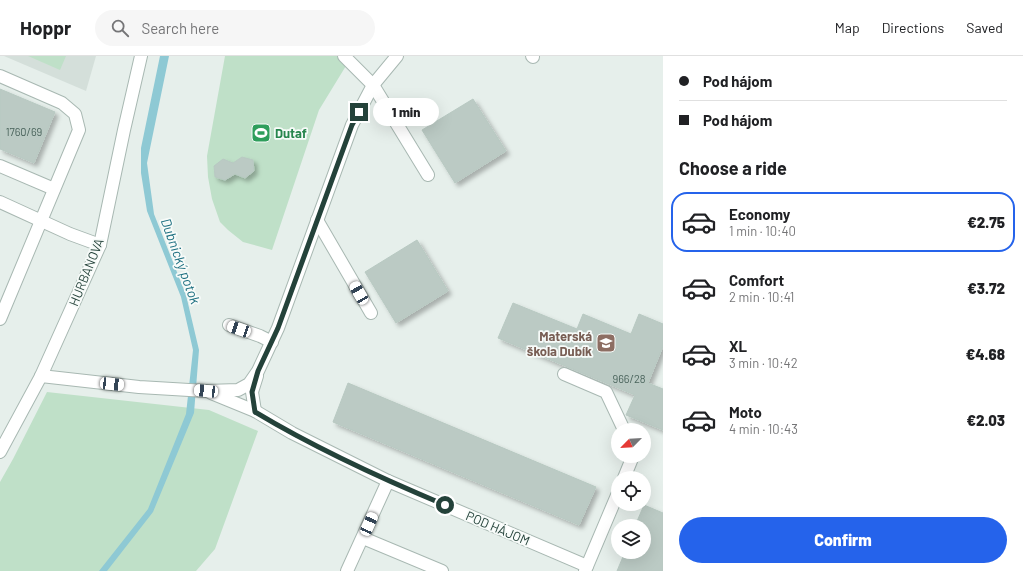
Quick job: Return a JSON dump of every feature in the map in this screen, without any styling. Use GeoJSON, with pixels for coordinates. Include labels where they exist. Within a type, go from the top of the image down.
{"type":"FeatureCollection","features":[{"type":"Feature","properties":{"kind":"street","name":"HURBANOVA"},"geometry":{"type":"LineString","coordinates":[[0,452],[41,376],[100,245],[141,56]]}},
{"type":"Feature","properties":{"kind":"street"},"geometry":{"type":"LineString","coordinates":[[344,56],[373,85],[428,175]]}},
{"type":"Feature","properties":{"kind":"street"},"geometry":{"type":"LineString","coordinates":[[41,376],[206,391],[238,390],[249,384],[258,371],[272,342],[352,125],[373,85],[397,56]]}},
{"type":"Feature","properties":{"kind":"street"},"geometry":{"type":"LineString","coordinates":[[0,76],[62,103],[75,114],[79,130],[0,319]]}},
{"type":"Feature","properties":{"kind":"street"},"geometry":{"type":"LineString","coordinates":[[0,166],[54,189]]}},
{"type":"Feature","properties":{"kind":"street"},"geometry":{"type":"LineString","coordinates":[[0,202],[70,234],[100,245]]}},
{"type":"Feature","properties":{"kind":"street"},"geometry":{"type":"LineString","coordinates":[[317,220],[371,313]]}},
{"type":"Feature","properties":{"kind":"street"},"geometry":{"type":"LineString","coordinates":[[229,325],[272,342]]}},
{"type":"Feature","properties":{"kind":"street"},"geometry":{"type":"LineString","coordinates":[[255,412],[252,392],[258,371]]}},
{"type":"Feature","properties":{"kind":"street"},"geometry":{"type":"LineString","coordinates":[[564,374],[606,392],[621,423]]}},
{"type":"Feature","properties":{"kind":"street","name":"POD HÁJOM"},"geometry":{"type":"LineString","coordinates":[[206,391],[255,412],[292,434],[388,481],[586,568],[611,509]]}},
{"type":"Feature","properties":{"kind":"street"},"geometry":{"type":"LineString","coordinates":[[347,571],[388,481]]}},
{"type":"Feature","properties":{"kind":"street"},"geometry":{"type":"LineString","coordinates":[[362,538],[442,571]]}},
{"type":"Feature","properties":{"kind":"shaded area"},"geometry":{"type":"Polygon","coordinates":[[[4,56],[96,56],[86,91],[4,56]]]}},
{"type":"Feature","properties":{"kind":"green space"},"geometry":{"type":"Polygon","coordinates":[[[28,56],[66,56],[60,70],[28,56]]]}},
{"type":"Feature","properties":{"kind":"green space","name":"Dutaf"},"geometry":{"type":"Polygon","coordinates":[[[225,56],[352,56],[319,110],[272,250],[243,242],[228,230],[220,222],[212,199],[208,177],[207,156],[225,56]]]}},
{"type":"Feature","properties":{"kind":"green space"},"geometry":{"type":"Polygon","coordinates":[[[47,392],[209,410],[258,431],[215,549],[196,571],[0,571],[0,482],[47,392]]]}},
{"type":"Feature","properties":{"kind":"water"},"geometry":{"type":"Polygon","coordinates":[[[160,56],[169,56],[147,163],[154,214],[186,295],[199,350],[194,413],[153,512],[107,571],[99,571],[148,509],[186,414],[193,350],[181,297],[147,211],[141,173],[141,148],[160,56]]]}},
{"type":"Feature","properties":{"kind":"building"},"geometry":{"type":"Polygon","coordinates":[[[0,89],[55,112],[34,163],[0,149],[0,89]]]}},
{"type":"Feature","properties":{"kind":"building"},"geometry":{"type":"Polygon","coordinates":[[[473,99],[506,151],[455,183],[422,130],[473,99]]]}},
{"type":"Feature","properties":{"kind":"building"},"geometry":{"type":"Polygon","coordinates":[[[242,157],[253,160],[254,171],[245,178],[235,174],[225,180],[215,177],[214,166],[223,159],[233,163],[242,157]]]}},
{"type":"Feature","properties":{"kind":"building"},"geometry":{"type":"Polygon","coordinates":[[[417,240],[448,291],[396,323],[365,272],[417,240]]]}},
{"type":"Feature","properties":{"kind":"building"},"geometry":{"type":"Polygon","coordinates":[[[513,303],[577,329],[583,314],[631,334],[639,314],[663,324],[663,346],[648,383],[663,389],[663,430],[651,425],[651,423],[646,423],[626,415],[635,395],[498,338],[513,303]]]}},
{"type":"Feature","properties":{"kind":"building"},"geometry":{"type":"Polygon","coordinates":[[[348,383],[596,487],[579,525],[333,422],[348,383]]]}},
{"type":"Feature","properties":{"kind":"building"},"geometry":{"type":"Polygon","coordinates":[[[651,508],[663,513],[663,571],[617,571],[622,559],[651,559],[651,519],[638,519],[641,511],[651,511],[651,508]]]}},
{"type":"Feature","properties":{"kind":"place","name":"Dutaf"},"geometry":{"type":"Point","coordinates":[261,133]}},
{"type":"Feature","properties":{"kind":"place","name":"Materská škola Dubík"},"geometry":{"type":"Point","coordinates":[606,343]}},
{"type":"Feature","properties":{"kind":"route"},"geometry":{"type":"LineString","coordinates":[[359,112],[352,125],[278,328],[258,371],[252,392],[255,412],[292,434],[371,473],[445,505]]}},
{"type":"Feature","properties":{"kind":"water label","name":"Dubnický potok"},"geometry":{"type":"Point","coordinates":[181,261]}}]}
